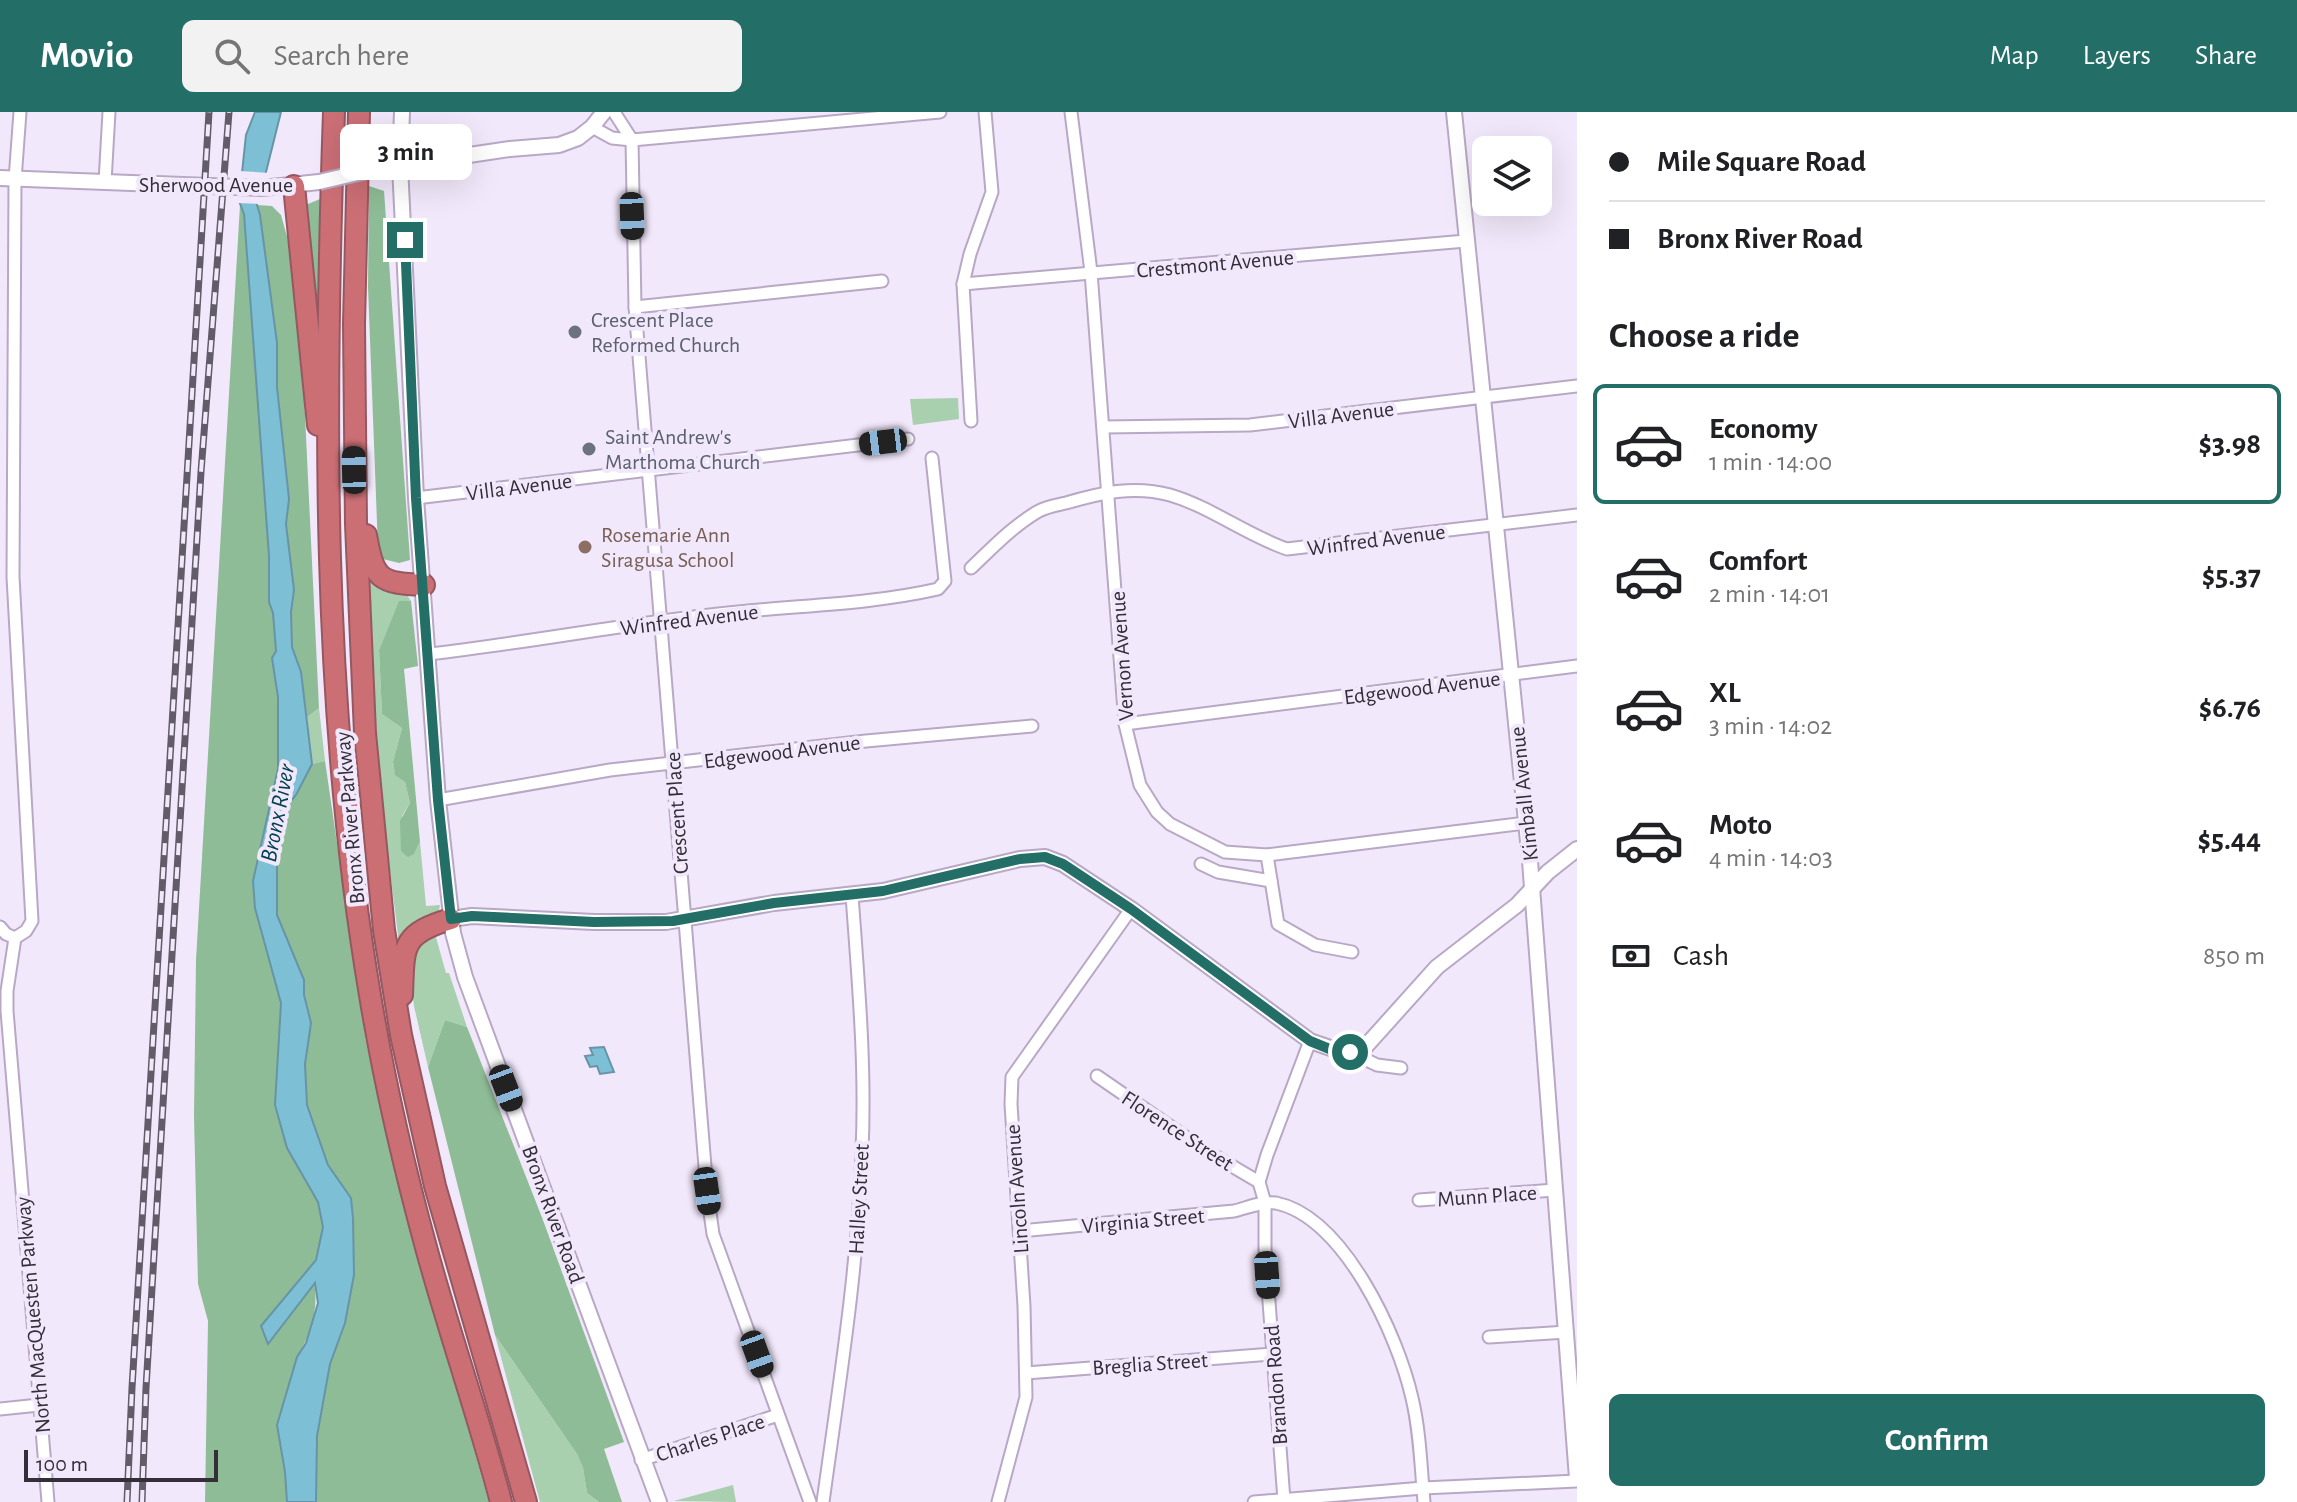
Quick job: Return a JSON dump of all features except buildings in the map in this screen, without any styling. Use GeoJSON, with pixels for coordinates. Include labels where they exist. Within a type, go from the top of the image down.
{"type":"FeatureCollection","features":[{"type":"Feature","properties":{"kind":"highway","name":"Bronx River Parkway"},"geometry":{"type":"LineString","coordinates":[[334,112],[328,317],[329,481],[344,779],[355,888],[370,997],[415,1207],[501,1502]]}},
{"type":"Feature","properties":{"kind":"highway","name":"Bronx River Parkway"},"geometry":{"type":"LineString","coordinates":[[359,112],[354,470],[369,785],[384,930],[401,1035],[447,1234],[526,1502]]}},
{"type":"Feature","properties":{"kind":"highway"},"geometry":{"type":"LineString","coordinates":[[294,186],[313,389],[329,481]]}},
{"type":"Feature","properties":{"kind":"highway"},"geometry":{"type":"LineString","coordinates":[[354,470],[374,570],[388,582],[424,585]]}},
{"type":"Feature","properties":{"kind":"highway"},"geometry":{"type":"LineString","coordinates":[[401,1035],[404,962],[409,941],[421,929],[451,919]]}},
{"type":"Feature","properties":{"kind":"street","name":"North MacQuesten Parkway"},"geometry":{"type":"LineString","coordinates":[[20,112],[8,179],[13,577],[32,921],[26,931],[15,938],[3,1010],[48,1502]]}},
{"type":"Feature","properties":{"kind":"street"},"geometry":{"type":"LineString","coordinates":[[105,182],[109,112]]}},
{"type":"Feature","properties":{"kind":"street","name":"Bronx River Road"},"geometry":{"type":"LineString","coordinates":[[402,112],[400,165],[416,498],[438,800],[451,919],[465,977],[659,1502]]}},
{"type":"Feature","properties":{"kind":"street"},"geometry":{"type":"LineString","coordinates":[[604,112],[592,127],[612,138],[632,140],[940,112]]}},
{"type":"Feature","properties":{"kind":"street"},"geometry":{"type":"LineString","coordinates":[[614,112],[632,140]]}},
{"type":"Feature","properties":{"kind":"street"},"geometry":{"type":"LineString","coordinates":[[971,421],[963,284],[992,192],[985,112]]}},
{"type":"Feature","properties":{"kind":"street","name":"Vernon Avenue"},"geometry":{"type":"LineString","coordinates":[[1071,112],[1091,272],[1125,724],[1140,785],[1164,818],[1190,836],[1225,852],[1267,855],[1526,823]]}},
{"type":"Feature","properties":{"kind":"street","name":"Kimball Avenue"},"geometry":{"type":"LineString","coordinates":[[1454,112],[1532,888],[1577,1479]]}},
{"type":"Feature","properties":{"kind":"street","name":"Sherwood Avenue"},"geometry":{"type":"LineString","coordinates":[[8,179],[270,188],[294,186],[400,165],[559,145],[578,138],[592,127]]}},
{"type":"Feature","properties":{"kind":"street","name":"Crescent Place"},"geometry":{"type":"LineString","coordinates":[[632,140],[635,307],[646,470],[674,763],[707,1191],[713,1234],[810,1502]]}},
{"type":"Feature","properties":{"kind":"street","name":"Crestmont Avenue"},"geometry":{"type":"LineString","coordinates":[[963,284],[1466,241]]}},
{"type":"Feature","properties":{"kind":"street"},"geometry":{"type":"LineString","coordinates":[[635,307],[882,281]]}},
{"type":"Feature","properties":{"kind":"street","name":"Villa Avenue"},"geometry":{"type":"LineString","coordinates":[[1104,427],[1250,425],[1577,386]]}},
{"type":"Feature","properties":{"kind":"street","name":"Villa Avenue"},"geometry":{"type":"LineString","coordinates":[[416,498],[908,439]]}},
{"type":"Feature","properties":{"kind":"street","name":"Winfred Avenue"},"geometry":{"type":"LineString","coordinates":[[429,654],[659,621],[916,594],[938,589],[945,581],[932,458]]}},
{"type":"Feature","properties":{"kind":"street","name":"Winfred Avenue"},"geometry":{"type":"LineString","coordinates":[[971,568],[1003,537],[1039,510],[1109,491],[1145,490],[1170,495],[1287,549],[1577,515]]}},
{"type":"Feature","properties":{"kind":"street","name":"Edgewood Avenue"},"geometry":{"type":"LineString","coordinates":[[1125,724],[1577,666]]}},
{"type":"Feature","properties":{"kind":"street","name":"Edgewood Avenue"},"geometry":{"type":"LineString","coordinates":[[438,800],[610,770],[1032,726]]}},
{"type":"Feature","properties":{"kind":"street"},"geometry":{"type":"LineString","coordinates":[[1350,1052],[1371,1042],[1437,967],[1517,905],[1548,872],[1577,849]]}},
{"type":"Feature","properties":{"kind":"street"},"geometry":{"type":"LineString","coordinates":[[1267,855],[1278,924],[1315,945],[1352,952]]}},
{"type":"Feature","properties":{"kind":"street"},"geometry":{"type":"LineString","coordinates":[[451,919],[472,916],[625,923],[684,920],[782,901],[900,888],[1020,859],[1045,857],[1063,864],[1131,909],[1310,1041],[1332,1050],[1350,1052],[1377,1065],[1401,1068]]}},
{"type":"Feature","properties":{"kind":"street"},"geometry":{"type":"LineString","coordinates":[[1201,864],[1218,872],[1271,881]]}},
{"type":"Feature","properties":{"kind":"street","name":"Halley Street"},"geometry":{"type":"LineString","coordinates":[[823,1502],[854,1277],[863,1149],[860,1015],[852,895]]}},
{"type":"Feature","properties":{"kind":"street","name":"Lincoln Avenue"},"geometry":{"type":"LineString","coordinates":[[998,1502],[1026,1397],[1012,1077],[1131,909]]}},
{"type":"Feature","properties":{"kind":"street"},"geometry":{"type":"LineString","coordinates":[[0,927],[15,938]]}},
{"type":"Feature","properties":{"kind":"street"},"geometry":{"type":"LineString","coordinates":[[1259,1182],[1310,1041]]}},
{"type":"Feature","properties":{"kind":"street","name":"Florence Street"},"geometry":{"type":"LineString","coordinates":[[1097,1076],[1203,1149],[1259,1182]]}},
{"type":"Feature","properties":{"kind":"street","name":"Brandon Road"},"geometry":{"type":"LineString","coordinates":[[1259,1182],[1265,1203],[1265,1249],[1284,1500]]}},
{"type":"Feature","properties":{"kind":"street","name":"Munn Place"},"geometry":{"type":"LineString","coordinates":[[1419,1200],[1555,1190]]}},
{"type":"Feature","properties":{"kind":"street"},"geometry":{"type":"LineString","coordinates":[[1265,1203],[1286,1206],[1313,1221],[1344,1254],[1360,1277],[1404,1366],[1413,1402],[1424,1502]]}},
{"type":"Feature","properties":{"kind":"street","name":"Virginia Street"},"geometry":{"type":"LineString","coordinates":[[1020,1231],[1234,1211],[1265,1203]]}},
{"type":"Feature","properties":{"kind":"street"},"geometry":{"type":"LineString","coordinates":[[1489,1337],[1567,1332]]}},
{"type":"Feature","properties":{"kind":"street","name":"Breglia Street"},"geometry":{"type":"LineString","coordinates":[[1026,1373],[1273,1354]]}},
{"type":"Feature","properties":{"kind":"street"},"geometry":{"type":"LineString","coordinates":[[0,1409],[39,1405]]}},
{"type":"Feature","properties":{"kind":"street","name":"Charles Place"},"geometry":{"type":"LineString","coordinates":[[641,1460],[778,1415]]}},
{"type":"Feature","properties":{"kind":"street"},"geometry":{"type":"LineString","coordinates":[[1254,1502],[1577,1479]]}},
{"type":"Feature","properties":{"kind":"green space"},"geometry":{"type":"Polygon","coordinates":[[[369,186],[384,191],[410,560],[399,563],[383,559],[378,549],[368,287],[369,186]]]}},
{"type":"Feature","properties":{"kind":"green space"},"geometry":{"type":"Polygon","coordinates":[[[320,199],[318,308],[314,308],[304,211],[308,204],[320,199]]]}},
{"type":"Feature","properties":{"kind":"green space"},"geometry":{"type":"Polygon","coordinates":[[[240,205],[244,214],[269,556],[269,602],[273,613],[276,651],[272,658],[278,697],[278,769],[253,881],[255,908],[281,1003],[275,1105],[287,1148],[318,1202],[323,1227],[316,1259],[261,1326],[314,1282],[313,1321],[297,1357],[286,1472],[287,1502],[205,1502],[208,1321],[198,1284],[194,1116],[196,960],[240,205]]]}},
{"type":"Feature","properties":{"kind":"green space"},"geometry":{"type":"Polygon","coordinates":[[[257,205],[272,206],[281,215],[291,251],[302,353],[319,708],[307,717],[301,672],[292,647],[294,590],[286,524],[289,499],[277,387],[277,343],[257,205]]]}},
{"type":"Feature","properties":{"kind":"green space"},"geometry":{"type":"Polygon","coordinates":[[[958,398],[959,419],[913,425],[910,399],[958,398]]]}},
{"type":"Feature","properties":{"kind":"green space"},"geometry":{"type":"Polygon","coordinates":[[[370,580],[385,589],[405,592],[411,601],[399,602],[379,650],[382,714],[402,728],[393,762],[395,774],[405,782],[410,803],[402,816],[414,854],[420,842],[426,906],[440,905],[438,916],[400,951],[375,713],[370,580]]]}},
{"type":"Feature","properties":{"kind":"green space"},"geometry":{"type":"Polygon","coordinates":[[[399,601],[411,601],[418,666],[404,669],[420,842],[414,854],[408,857],[401,851],[400,821],[410,803],[405,782],[395,775],[393,762],[402,728],[382,714],[379,650],[399,601]]]}},
{"type":"Feature","properties":{"kind":"green space"},"geometry":{"type":"Polygon","coordinates":[[[319,708],[325,761],[312,764],[307,717],[319,708]]]}},
{"type":"Feature","properties":{"kind":"green space"},"geometry":{"type":"Polygon","coordinates":[[[325,761],[366,1042],[401,1192],[489,1502],[316,1502],[317,1436],[330,1364],[345,1323],[354,1275],[353,1218],[351,1198],[328,1165],[307,1105],[305,1064],[311,1023],[304,995],[304,980],[277,915],[277,864],[290,801],[312,764],[325,761]]]}},
{"type":"Feature","properties":{"kind":"green space"},"geometry":{"type":"Polygon","coordinates":[[[435,934],[467,1027],[445,1020],[428,1067],[414,1006],[409,966],[417,938],[435,934]]]}},
{"type":"Feature","properties":{"kind":"green space"},"geometry":{"type":"Polygon","coordinates":[[[445,1020],[467,1027],[543,1220],[624,1442],[604,1449],[622,1502],[599,1502],[587,1493],[577,1454],[495,1335],[428,1067],[445,1020]]]}},
{"type":"Feature","properties":{"kind":"green space"},"geometry":{"type":"Polygon","coordinates":[[[495,1335],[577,1454],[587,1493],[599,1502],[540,1502],[495,1335]]]}},
{"type":"Feature","properties":{"kind":"green space"},"geometry":{"type":"Polygon","coordinates":[[[733,1485],[736,1502],[674,1501],[733,1485]]]}},
{"type":"Feature","properties":{"kind":"water","name":"Bronx River"},"geometry":{"type":"Polygon","coordinates":[[[255,112],[281,112],[266,172],[255,198],[277,343],[277,387],[289,499],[286,524],[294,590],[292,647],[301,672],[312,764],[290,802],[277,864],[277,915],[304,980],[304,995],[311,1023],[305,1064],[307,1105],[328,1165],[351,1198],[353,1218],[354,1275],[345,1323],[330,1364],[317,1436],[316,1502],[287,1502],[277,1425],[297,1357],[306,1343],[318,1303],[315,1283],[268,1344],[261,1326],[316,1260],[323,1227],[318,1202],[287,1148],[275,1105],[281,1003],[255,908],[253,881],[278,769],[278,697],[272,658],[276,651],[273,613],[269,602],[269,556],[244,214],[239,201],[246,135],[255,112]]]}},
{"type":"Feature","properties":{"kind":"water"},"geometry":{"type":"Polygon","coordinates":[[[604,1047],[614,1072],[600,1074],[597,1066],[590,1067],[585,1056],[593,1055],[590,1048],[604,1047]]]}},
{"type":"Feature","properties":{"kind":"pier"},"geometry":{"type":"Polygon","coordinates":[[[239,171],[270,173],[259,199],[261,204],[237,203],[239,171]]]}},
{"type":"Feature","properties":{"kind":"railway"},"geometry":{"type":"LineString","coordinates":[[127,1502],[209,112]]}},
{"type":"Feature","properties":{"kind":"railway"},"geometry":{"type":"LineString","coordinates":[[142,1502],[146,1388],[201,472],[229,112]]}},
{"type":"Feature","properties":{"kind":"place","name":"Crescent Place Reformed Church"},"geometry":{"type":"Point","coordinates":[575,332]}},
{"type":"Feature","properties":{"kind":"place","name":"Saint Andrew's Marthoma Church"},"geometry":{"type":"Point","coordinates":[589,449]}},
{"type":"Feature","properties":{"kind":"place","name":"Rosemarie Ann Siragusa School"},"geometry":{"type":"Point","coordinates":[585,547]}},
{"type":"Feature","properties":{"kind":"route"},"geometry":{"type":"LineString","coordinates":[[405,240],[416,498],[438,800],[451,919],[472,916],[654,923],[774,903],[883,891],[1020,859],[1045,857],[1063,864],[1131,909],[1310,1041],[1332,1050],[1350,1052]]}}]}
